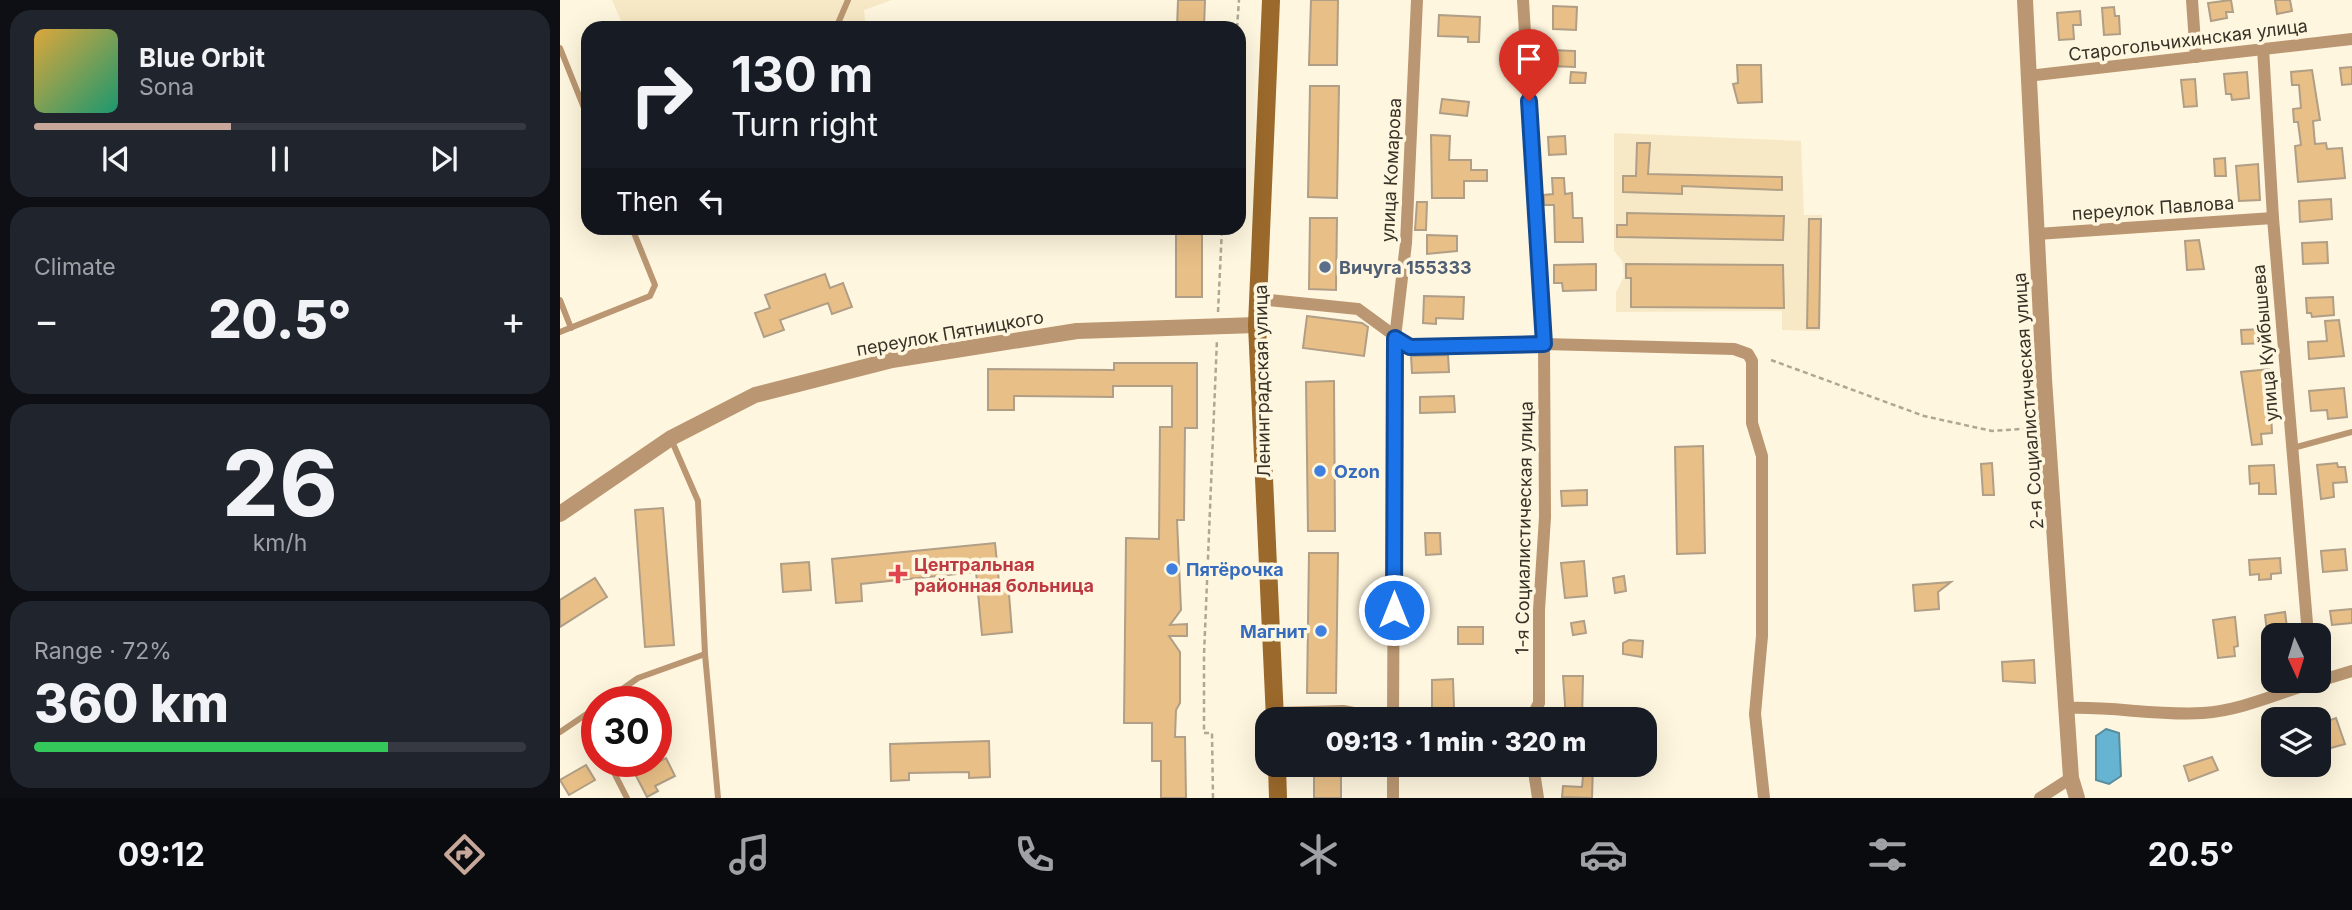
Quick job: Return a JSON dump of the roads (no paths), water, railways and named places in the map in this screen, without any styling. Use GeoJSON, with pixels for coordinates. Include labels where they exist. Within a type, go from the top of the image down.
{"type":"FeatureCollection","features":[{"type":"Feature","properties":{"kind":"main road","name":"Ленинградская улица"},"geometry":{"type":"LineString","coordinates":[[1271,0],[1257,325],[1275,707]]}},
{"type":"Feature","properties":{"kind":"main road"},"geometry":{"type":"LineString","coordinates":[[1277,777],[1278,798]]}},
{"type":"Feature","properties":{"kind":"street","name":"улица Комарова"},"geometry":{"type":"LineString","coordinates":[[1393,707],[1395,338],[1406,243],[1417,0]]}},
{"type":"Feature","properties":{"kind":"street","name":"1-я Социалистическая улица"},"geometry":{"type":"LineString","coordinates":[[1523,0],[1544,344],[1545,517],[1539,610],[1539,702],[1537,707]]}},
{"type":"Feature","properties":{"kind":"street","name":"2-я Социалистическая улица"},"geometry":{"type":"LineString","coordinates":[[2025,0],[2048,427],[2071,778],[2077,798]]}},
{"type":"Feature","properties":{"kind":"street"},"geometry":{"type":"LineString","coordinates":[[2193,0],[2196,57]]}},
{"type":"Feature","properties":{"kind":"street","name":"Старогольчихинская улица"},"geometry":{"type":"LineString","coordinates":[[2027,76],[2352,39]]}},
{"type":"Feature","properties":{"kind":"street","name":"улица Куйбышева"},"geometry":{"type":"LineString","coordinates":[[2263,48],[2273,218],[2307,623]]}},
{"type":"Feature","properties":{"kind":"street","name":"переулок Павлова"},"geometry":{"type":"LineString","coordinates":[[2037,234],[2273,218]]}},
{"type":"Feature","properties":{"kind":"street"},"geometry":{"type":"LineString","coordinates":[[1259,299],[1358,309],[1410,347],[1544,344],[1734,349],[1748,354],[1752,361],[1752,422],[1762,456],[1762,636],[1755,714],[1764,798]]}},
{"type":"Feature","properties":{"kind":"street","name":"переулок Пятницкого"},"geometry":{"type":"LineString","coordinates":[[560,514],[671,438],[755,395],[892,360],[1077,331],[1257,325]]}},
{"type":"Feature","properties":{"kind":"street"},"geometry":{"type":"LineString","coordinates":[[2331,677],[2352,671]]}},
{"type":"Feature","properties":{"kind":"street"},"geometry":{"type":"LineString","coordinates":[[2067,709],[2097,707],[2206,713],[2257,703],[2284,693]]}},
{"type":"Feature","properties":{"kind":"street"},"geometry":{"type":"LineString","coordinates":[[1393,777],[1393,798]]}},
{"type":"Feature","properties":{"kind":"street"},"geometry":{"type":"LineString","coordinates":[[1535,777],[1538,798]]}},
{"type":"Feature","properties":{"kind":"street"},"geometry":{"type":"LineString","coordinates":[[2040,798],[2071,778]]}},
{"type":"Feature","properties":{"kind":"lane"},"geometry":{"type":"LineString","coordinates":[[839,21],[848,0]]}},
{"type":"Feature","properties":{"kind":"lane"},"geometry":{"type":"LineString","coordinates":[[560,48],[581,100]]}},
{"type":"Feature","properties":{"kind":"lane"},"geometry":{"type":"LineString","coordinates":[[560,332],[650,296],[655,285],[635,235]]}},
{"type":"Feature","properties":{"kind":"lane"},"geometry":{"type":"LineString","coordinates":[[560,300],[571,328]]}},
{"type":"Feature","properties":{"kind":"lane"},"geometry":{"type":"LineString","coordinates":[[2291,448],[2352,432]]}},
{"type":"Feature","properties":{"kind":"lane"},"geometry":{"type":"LineString","coordinates":[[671,438],[698,501],[705,654],[718,798]]}},
{"type":"Feature","properties":{"kind":"lane"},"geometry":{"type":"LineString","coordinates":[[627,686],[639,678],[705,654]]}},
{"type":"Feature","properties":{"kind":"lane"},"geometry":{"type":"LineString","coordinates":[[560,732],[581,718]]}},
{"type":"Feature","properties":{"kind":"lane"},"geometry":{"type":"LineString","coordinates":[[616,777],[627,798]]}},
{"type":"Feature","properties":{"kind":"water"},"geometry":{"type":"Polygon","coordinates":[[[2106,729],[2119,733],[2121,776],[2109,784],[2096,780],[2096,736],[2106,729]]]}},
{"type":"Feature","properties":{"kind":"place","name":"Вичуга 155333"},"geometry":{"type":"Point","coordinates":[1325,267]}},
{"type":"Feature","properties":{"kind":"place","name":"Ozon"},"geometry":{"type":"Point","coordinates":[1320,471]}},
{"type":"Feature","properties":{"kind":"place","name":"Пятёрочка"},"geometry":{"type":"Point","coordinates":[1172,569]}},
{"type":"Feature","properties":{"kind":"place","name":"Центральная районная больница"},"geometry":{"type":"Point","coordinates":[898,574]}},
{"type":"Feature","properties":{"kind":"place","name":"Магнит"},"geometry":{"type":"Point","coordinates":[1321,631]}}]}
